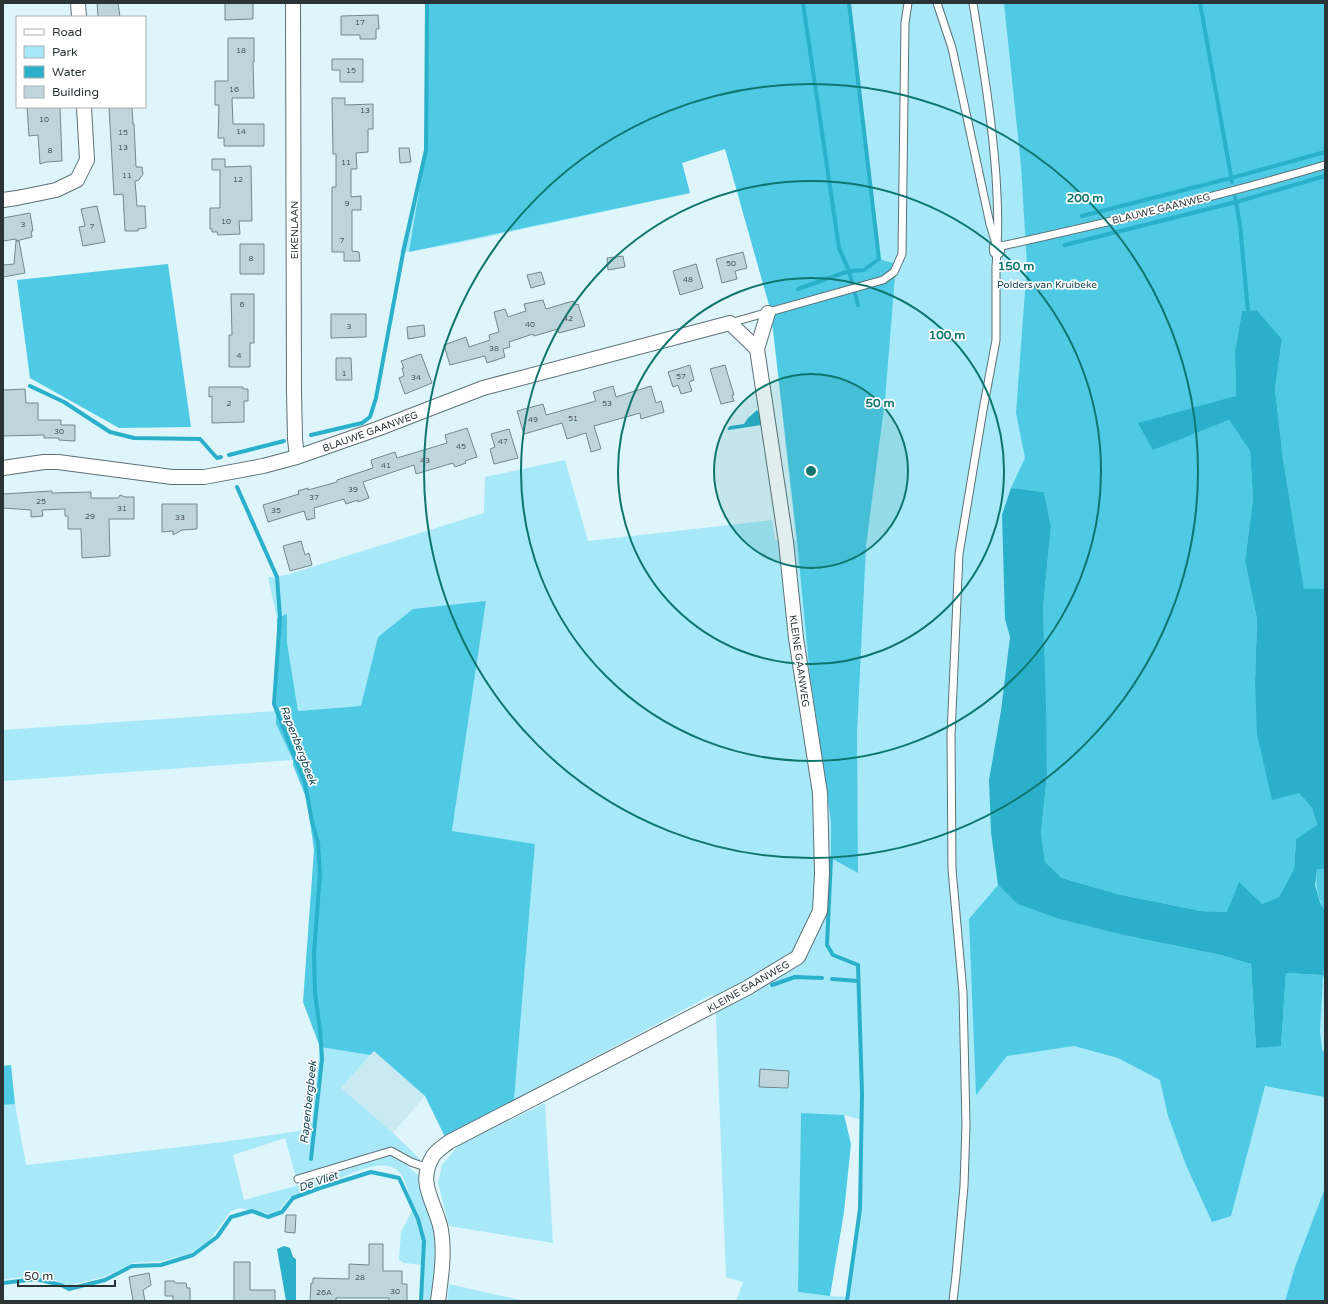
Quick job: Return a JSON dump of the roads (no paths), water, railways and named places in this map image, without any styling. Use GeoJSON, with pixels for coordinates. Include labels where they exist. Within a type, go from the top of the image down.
{"type":"FeatureCollection","features":[{"type":"Feature","properties":{"kind":"street"},"geometry":{"type":"LineString","coordinates":[[78,3],[79,16]]}},
{"type":"Feature","properties":{"kind":"street","name":"EIKENLAAN"},"geometry":{"type":"LineString","coordinates":[[293,3],[294,391],[297,457]]}},
{"type":"Feature","properties":{"kind":"street"},"geometry":{"type":"LineString","coordinates":[[3,200],[56,190],[77,180],[87,160],[84,108]]}},
{"type":"Feature","properties":{"kind":"street","name":"KLEINE GAANWEG"},"geometry":{"type":"LineString","coordinates":[[438,1301],[442,1276],[441,1230],[427,1191],[426,1180],[428,1168],[433,1155],[449,1142],[740,992],[779,969],[798,957],[820,911],[822,872],[820,793],[796,638],[786,542],[757,349],[768,313]]}},
{"type":"Feature","properties":{"kind":"street"},"geometry":{"type":"LineString","coordinates":[[730,323],[757,349]]}},
{"type":"Feature","properties":{"kind":"street","name":"BLAUWE GAANWEG"},"geometry":{"type":"LineString","coordinates":[[3,468],[44,462],[58,462],[172,477],[204,477],[263,466],[297,457],[377,429],[483,388],[730,323]]}},
{"type":"Feature","properties":{"kind":"lane"},"geometry":{"type":"LineString","coordinates":[[730,323],[884,280],[894,272],[902,254],[905,23],[908,3]]}},
{"type":"Feature","properties":{"kind":"lane"},"geometry":{"type":"LineString","coordinates":[[937,3],[952,48],[990,224],[997,249]]}},
{"type":"Feature","properties":{"kind":"lane"},"geometry":{"type":"LineString","coordinates":[[953,1301],[964,1186],[966,1125],[963,993],[952,869],[951,735],[960,554],[983,410],[996,340],[996,267],[999,226],[995,163],[987,89],[973,3]]}},
{"type":"Feature","properties":{"kind":"lane","name":"BLAUWE GAANWEG"},"geometry":{"type":"LineString","coordinates":[[997,249],[1269,182],[1325,165]]}},
{"type":"Feature","properties":{"kind":"lane"},"geometry":{"type":"LineString","coordinates":[[298,1179],[391,1151],[411,1162],[428,1168]]}},
{"type":"Feature","properties":{"kind":"water"},"geometry":{"type":"Polygon","coordinates":[[[1257,310],[1282,339],[1275,389],[1283,459],[1304,589],[1325,589],[1325,869],[1317,869],[1315,885],[1320,902],[1325,911],[1325,959],[1323,975],[1286,973],[1281,1046],[1256,1048],[1251,964],[1221,955],[1123,935],[1059,919],[1017,904],[998,885],[991,832],[989,780],[1001,711],[1010,637],[1005,619],[1002,515],[1011,488],[1044,492],[1051,526],[1043,608],[1047,774],[1041,833],[1045,862],[1062,878],[1117,894],[1201,911],[1227,912],[1239,882],[1262,904],[1279,897],[1294,869],[1296,839],[1317,825],[1312,808],[1299,793],[1272,800],[1257,734],[1255,681],[1257,619],[1245,561],[1253,499],[1250,451],[1229,420],[1153,450],[1138,423],[1236,396],[1235,351],[1242,311],[1257,310]]]}},
{"type":"Feature","properties":{"kind":"water"},"geometry":{"type":"Polygon","coordinates":[[[757,410],[762,419],[761,425],[729,430],[727,429],[730,426],[744,424],[757,410]]]}},
{"type":"Feature","properties":{"kind":"water"},"geometry":{"type":"Polygon","coordinates":[[[284,1246],[290,1248],[293,1257],[296,1259],[296,1301],[286,1301],[277,1249],[284,1246]]]}},
{"type":"Feature","properties":{"kind":"waterway"},"geometry":{"type":"LineString","coordinates":[[311,435],[362,423],[370,417],[376,398],[403,253],[426,150],[427,3]]}},
{"type":"Feature","properties":{"kind":"waterway"},"geometry":{"type":"LineString","coordinates":[[803,3],[839,248],[849,271],[864,270],[879,259],[849,3]]}},
{"type":"Feature","properties":{"kind":"waterway"},"geometry":{"type":"LineString","coordinates":[[1200,3],[1232,182]]}},
{"type":"Feature","properties":{"kind":"waterway"},"geometry":{"type":"LineString","coordinates":[[1082,216],[1231,178],[1325,152]]}},
{"type":"Feature","properties":{"kind":"waterway"},"geometry":{"type":"LineString","coordinates":[[1065,245],[1236,202],[1325,176]]}},
{"type":"Feature","properties":{"kind":"waterway"},"geometry":{"type":"LineString","coordinates":[[1235,197],[1240,225],[1248,311]]}},
{"type":"Feature","properties":{"kind":"waterway"},"geometry":{"type":"LineString","coordinates":[[798,289],[849,271],[858,305]]}},
{"type":"Feature","properties":{"kind":"waterway","name":"Rapenbergbeek"},"geometry":{"type":"LineString","coordinates":[[30,386],[64,402],[110,432],[134,438],[200,439],[217,458],[221,457]]}},
{"type":"Feature","properties":{"kind":"waterway"},"geometry":{"type":"LineString","coordinates":[[229,455],[284,441]]}},
{"type":"Feature","properties":{"kind":"waterway","name":"Rapenbergbeek"},"geometry":{"type":"LineString","coordinates":[[237,487],[277,577],[280,617],[274,704],[305,783],[312,822],[318,842],[320,874],[314,953],[315,993],[322,1059],[311,1159]]}},
{"type":"Feature","properties":{"kind":"waterway"},"geometry":{"type":"LineString","coordinates":[[831,858],[827,945],[833,955],[858,965],[862,1093],[860,1209],[847,1301]]}},
{"type":"Feature","properties":{"kind":"waterway"},"geometry":{"type":"LineString","coordinates":[[772,985],[795,977],[822,978]]}},
{"type":"Feature","properties":{"kind":"waterway"},"geometry":{"type":"LineString","coordinates":[[832,979],[858,981]]}},
{"type":"Feature","properties":{"kind":"waterway","name":"De Vliet"},"geometry":{"type":"LineString","coordinates":[[3,1283],[36,1279],[61,1285],[69,1289],[105,1280],[132,1266],[161,1265],[193,1255],[217,1237],[231,1217],[252,1211],[268,1217],[282,1212],[293,1198],[371,1172],[399,1178],[418,1219],[424,1241],[421,1301]]}},
{"type":"Feature","properties":{"kind":"park label","name":"Polders van Kruibeke"},"geometry":{"type":"Point","coordinates":[1047,284]}}]}
